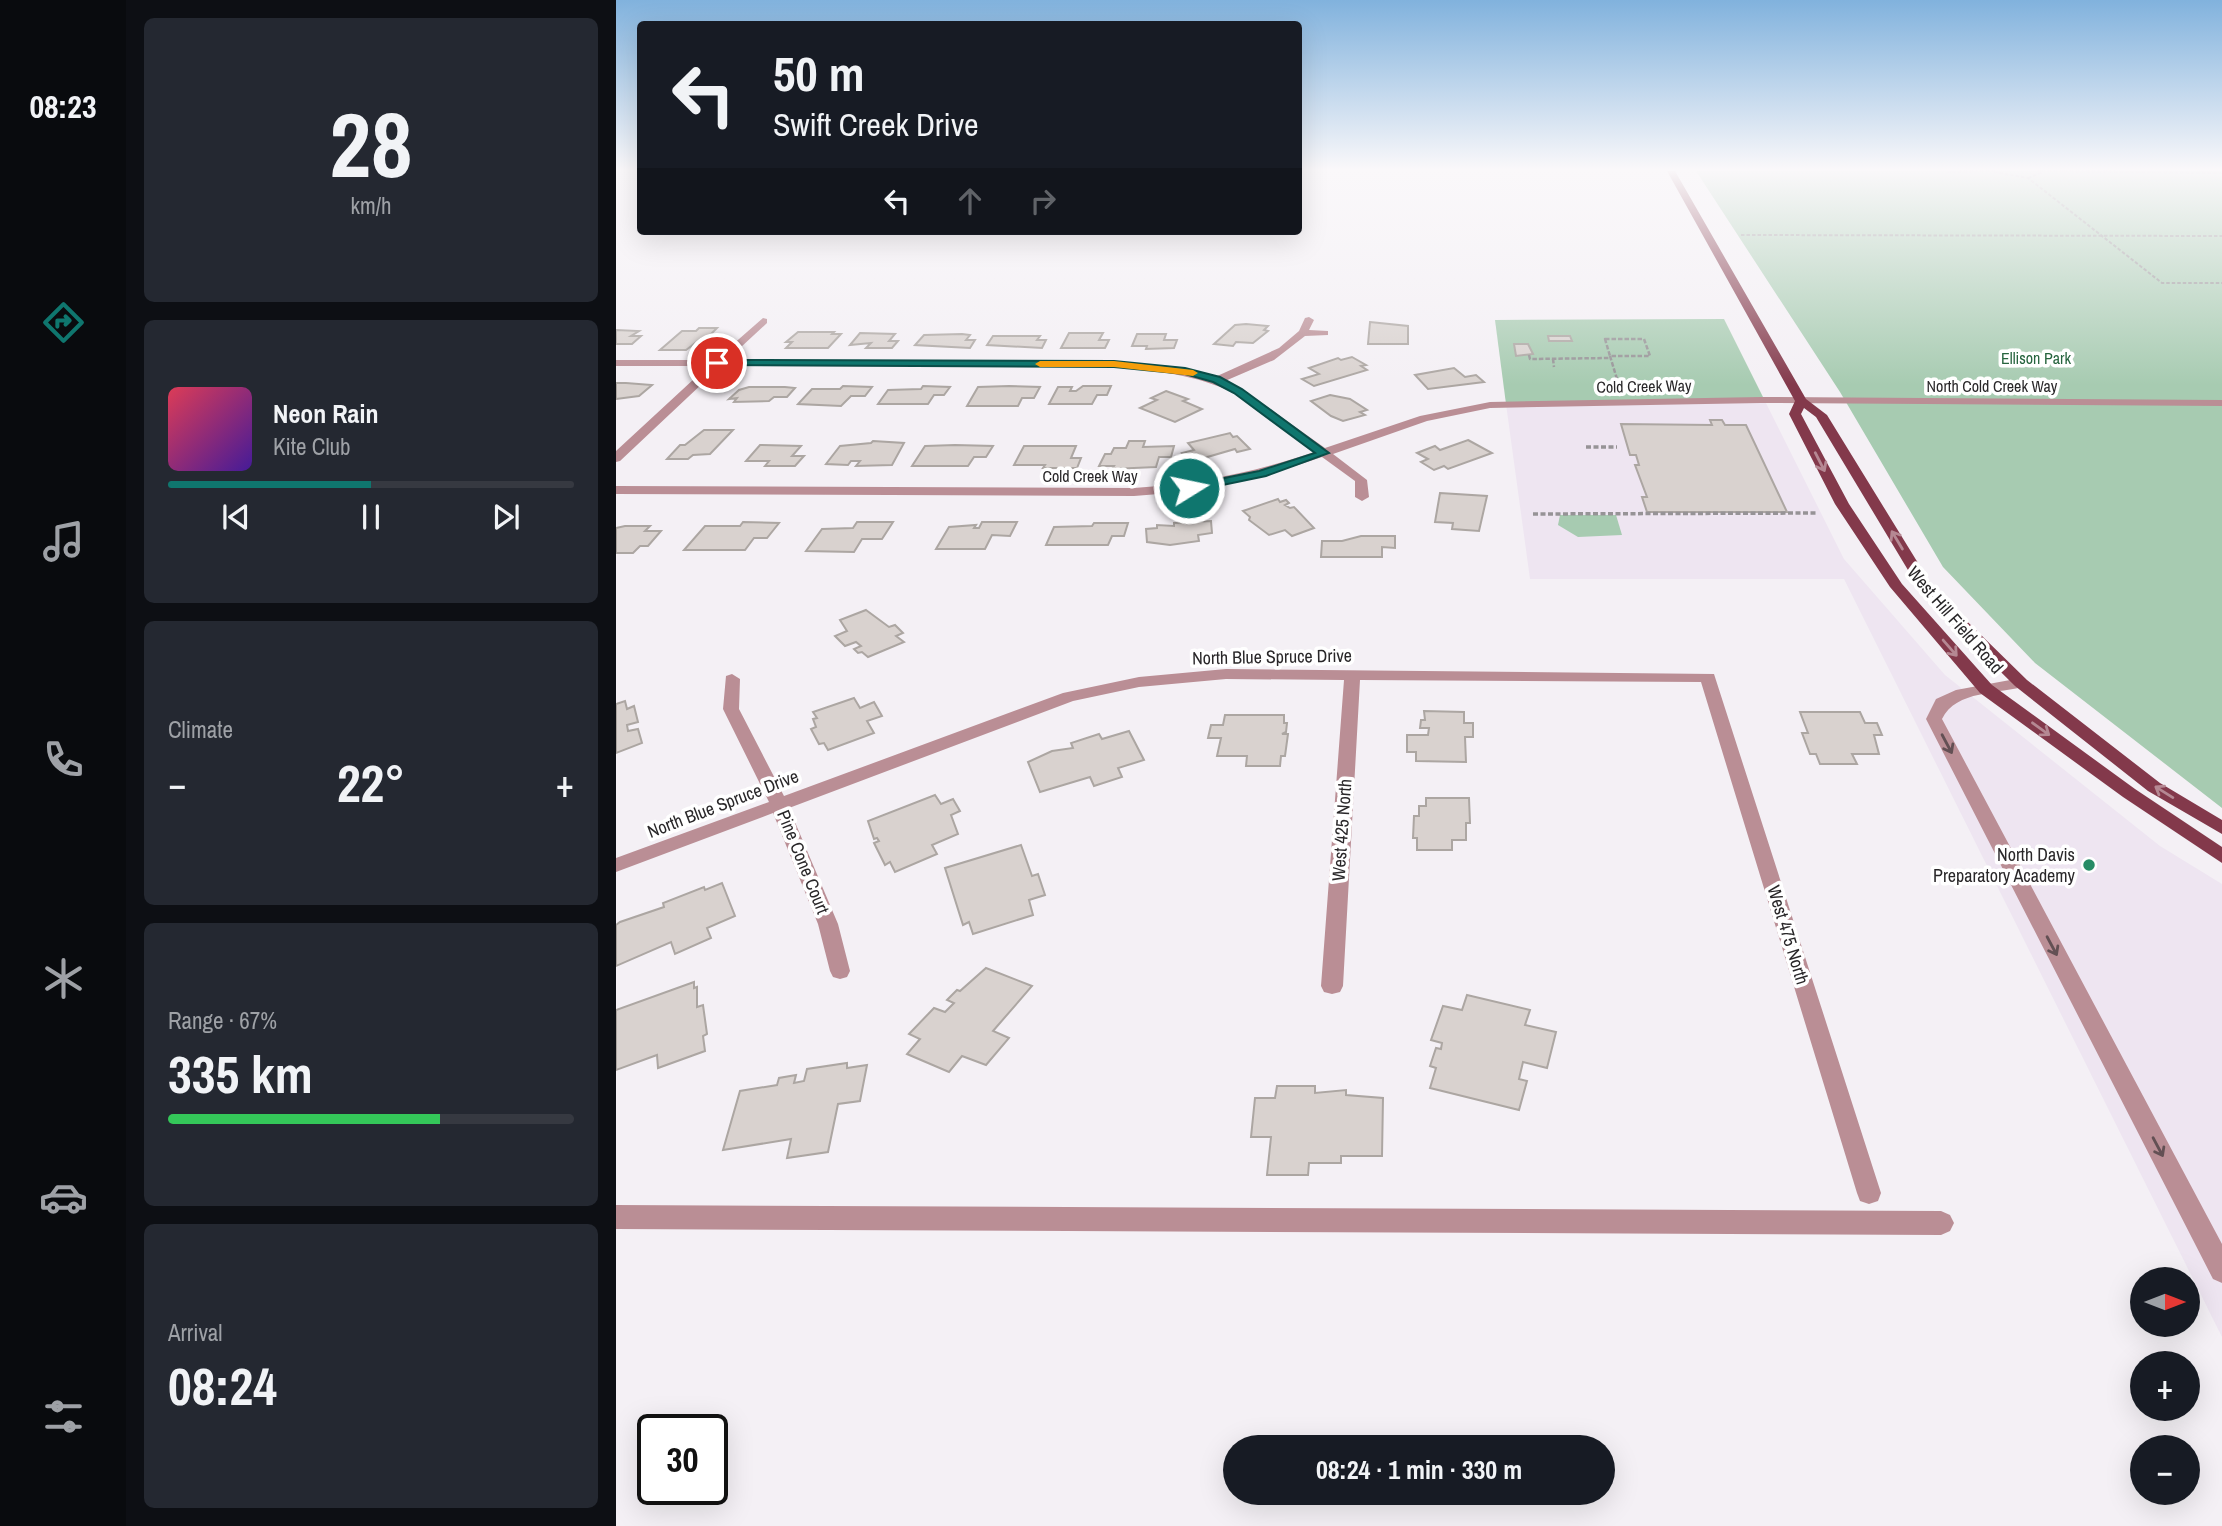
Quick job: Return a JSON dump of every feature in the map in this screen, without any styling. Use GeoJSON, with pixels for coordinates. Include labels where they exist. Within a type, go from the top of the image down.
{"type":"FeatureCollection","features":[{"type":"Feature","properties":{"kind":"main road","name":"West Hill Field Road"},"geometry":{"type":"LineString","coordinates":[[1711,242],[1801,401],[1821,415],[1928,592],[2021,683],[2154,786],[2222,828]]}},
{"type":"Feature","properties":{"kind":"main road","name":"West Hill Field Road"},"geometry":{"type":"LineString","coordinates":[[1801,401],[1796,414],[1842,504],[1897,587],[1986,689],[2129,793],[2222,856]]}},
{"type":"Feature","properties":{"kind":"street"},"geometry":{"type":"LineString","coordinates":[[1217,380],[1285,348],[1305,333],[1309,320]]}},
{"type":"Feature","properties":{"kind":"street"},"geometry":{"type":"LineString","coordinates":[[616,458],[763,321]]}},
{"type":"Feature","properties":{"kind":"street"},"geometry":{"type":"LineString","coordinates":[[1305,333],[1324,333]]}},
{"type":"Feature","properties":{"kind":"street"},"geometry":{"type":"LineString","coordinates":[[616,363],[1114,364],[1185,371],[1217,380],[1238,391],[1361,480],[1363,497]]}},
{"type":"Feature","properties":{"kind":"street","name":"North Cold Creek Way"},"geometry":{"type":"LineString","coordinates":[[1761,400],[2222,403]]}},
{"type":"Feature","properties":{"kind":"street","name":"Cold Creek Way"},"geometry":{"type":"LineString","coordinates":[[616,490],[1133,492],[1224,482],[1262,474],[1424,418],[1490,405],[1761,400]]}},
{"type":"Feature","properties":{"kind":"street","name":"North Blue Spruce Drive"},"geometry":{"type":"LineString","coordinates":[[616,865],[778,803],[1069,698],[1139,682],[1226,674],[1708,677]]}},
{"type":"Feature","properties":{"kind":"street","name":"West 425 North"},"geometry":{"type":"LineString","coordinates":[[1332,986],[1352,675]]}},
{"type":"Feature","properties":{"kind":"street","name":"West 475 North"},"geometry":{"type":"LineString","coordinates":[[1708,677],[1869,1193]]}},
{"type":"Feature","properties":{"kind":"street","name":"Pine Cone Court"},"geometry":{"type":"LineString","coordinates":[[732,679],[731,709],[778,803],[828,924],[840,971]]}},
{"type":"Feature","properties":{"kind":"street"},"geometry":{"type":"LineString","coordinates":[[2021,683],[1962,694],[1942,703],[1934,719],[2222,1269]]}},
{"type":"Feature","properties":{"kind":"street"},"geometry":{"type":"LineString","coordinates":[[616,1217],[1941,1223]]}},
{"type":"Feature","properties":{"kind":"path"},"geometry":{"type":"LineString","coordinates":[[2108,242],[2162,283],[2222,284]]}},
{"type":"Feature","properties":{"kind":"path"},"geometry":{"type":"LineString","coordinates":[[1529,355],[1530,359],[1553,359],[1611,357],[1650,356],[1644,339],[1605,339],[1611,357],[1620,390]]}},
{"type":"Feature","properties":{"kind":"path"},"geometry":{"type":"LineString","coordinates":[[1553,359],[1554,367]]}},
{"type":"Feature","properties":{"kind":"path"},"geometry":{"type":"LineString","coordinates":[[1586,447],[1617,447]]}},
{"type":"Feature","properties":{"kind":"path"},"geometry":{"type":"LineString","coordinates":[[1533,514],[1816,513]]}},
{"type":"Feature","properties":{"kind":"shaded area","name":"North Davis Preparatory Academy"},"geometry":{"type":"Polygon","coordinates":[[[1765,401],[1844,559],[1945,675],[2160,846],[2222,884],[2222,1337],[2200,1293],[2200,1267],[2187,1267],[1844,579],[1530,579],[1506,404],[1765,401]]]}},
{"type":"Feature","properties":{"kind":"green space","name":"Ellison Park"},"geometry":{"type":"Polygon","coordinates":[[[1742,242],[2222,242],[2222,808],[2035,663],[1943,567],[1840,392],[1742,242]]]}},
{"type":"Feature","properties":{"kind":"green space"},"geometry":{"type":"Polygon","coordinates":[[[1724,319],[1765,401],[1506,404],[1495,320],[1724,319]]]}},
{"type":"Feature","properties":{"kind":"green space"},"geometry":{"type":"Polygon","coordinates":[[[1560,515],[1616,515],[1622,535],[1578,537],[1558,525],[1560,515]]]}},
{"type":"Feature","properties":{"kind":"building"},"geometry":{"type":"Polygon","coordinates":[[[1370,322],[1408,326],[1408,344],[1368,344],[1370,322]]]}},
{"type":"Feature","properties":{"kind":"building"},"geometry":{"type":"Polygon","coordinates":[[[1235,325],[1268,326],[1264,330],[1268,331],[1253,343],[1236,342],[1233,346],[1214,344],[1235,325]]]}},
{"type":"Feature","properties":{"kind":"building"},"geometry":{"type":"Polygon","coordinates":[[[699,328],[717,328],[707,338],[702,338],[686,350],[660,350],[682,331],[696,331],[699,328]]]}},
{"type":"Feature","properties":{"kind":"building"},"geometry":{"type":"Polygon","coordinates":[[[616,330],[639,331],[631,336],[641,336],[632,344],[616,344],[616,330]]]}},
{"type":"Feature","properties":{"kind":"building"},"geometry":{"type":"Polygon","coordinates":[[[798,332],[841,334],[828,348],[786,348],[792,342],[786,342],[798,332]]]}},
{"type":"Feature","properties":{"kind":"building"},"geometry":{"type":"Polygon","coordinates":[[[860,333],[895,334],[889,341],[898,341],[892,348],[866,348],[871,343],[850,345],[860,333]]]}},
{"type":"Feature","properties":{"kind":"building"},"geometry":{"type":"Polygon","coordinates":[[[1069,333],[1103,333],[1099,340],[1109,340],[1105,348],[1061,348],[1069,333]]]}},
{"type":"Feature","properties":{"kind":"building"},"geometry":{"type":"Polygon","coordinates":[[[1137,334],[1166,334],[1164,340],[1177,340],[1174,348],[1146,349],[1147,346],[1132,346],[1137,334]]]}},
{"type":"Feature","properties":{"kind":"building"},"geometry":{"type":"Polygon","coordinates":[[[924,335],[970,335],[966,340],[975,340],[970,348],[915,345],[924,335]]]}},
{"type":"Feature","properties":{"kind":"building"},"geometry":{"type":"Polygon","coordinates":[[[993,336],[1040,336],[1037,340],[1046,340],[1042,348],[987,345],[993,336]]]}},
{"type":"Feature","properties":{"kind":"building"},"geometry":{"type":"Polygon","coordinates":[[[1548,336],[1570,336],[1572,341],[1549,341],[1548,336]]]}},
{"type":"Feature","properties":{"kind":"building"},"geometry":{"type":"Polygon","coordinates":[[[1514,344],[1528,344],[1533,354],[1516,356],[1514,344]]]}},
{"type":"Feature","properties":{"kind":"building"},"geometry":{"type":"Polygon","coordinates":[[[1352,357],[1366,365],[1361,366],[1367,370],[1314,386],[1302,379],[1319,374],[1309,368],[1338,358],[1341,360],[1352,357]]]}},
{"type":"Feature","properties":{"kind":"building"},"geometry":{"type":"Polygon","coordinates":[[[1454,368],[1465,377],[1476,375],[1484,382],[1428,389],[1415,375],[1454,368]]]}},
{"type":"Feature","properties":{"kind":"building"},"geometry":{"type":"Polygon","coordinates":[[[616,383],[652,385],[639,396],[616,399],[616,383]]]}},
{"type":"Feature","properties":{"kind":"building"},"geometry":{"type":"Polygon","coordinates":[[[843,386],[872,387],[865,396],[851,396],[841,406],[798,404],[812,389],[840,389],[843,386]]]}},
{"type":"Feature","properties":{"kind":"building"},"geometry":{"type":"Polygon","coordinates":[[[923,386],[950,387],[944,395],[934,395],[928,404],[878,404],[888,390],[921,389],[923,386]]]}},
{"type":"Feature","properties":{"kind":"building"},"geometry":{"type":"Polygon","coordinates":[[[1083,386],[1111,386],[1107,395],[1097,395],[1092,404],[1049,404],[1058,387],[1072,387],[1070,391],[1076,391],[1083,386]]]}},
{"type":"Feature","properties":{"kind":"building"},"geometry":{"type":"Polygon","coordinates":[[[749,387],[795,388],[787,397],[774,397],[769,401],[734,402],[737,398],[729,399],[739,390],[749,387]]]}},
{"type":"Feature","properties":{"kind":"building"},"geometry":{"type":"Polygon","coordinates":[[[978,387],[1040,387],[1034,398],[1022,398],[1018,406],[967,406],[978,387]]]}},
{"type":"Feature","properties":{"kind":"building"},"geometry":{"type":"Polygon","coordinates":[[[1166,391],[1188,399],[1183,401],[1202,409],[1175,422],[1140,408],[1157,400],[1151,398],[1166,391]]]}},
{"type":"Feature","properties":{"kind":"building"},"geometry":{"type":"Polygon","coordinates":[[[1330,395],[1350,399],[1367,410],[1360,412],[1365,415],[1343,421],[1331,416],[1311,401],[1330,395]]]}},
{"type":"Feature","properties":{"kind":"building"},"geometry":{"type":"Polygon","coordinates":[[[1710,420],[1722,420],[1725,425],[1746,425],[1787,512],[1647,512],[1642,497],[1647,497],[1635,465],[1639,465],[1636,455],[1630,455],[1621,424],[1712,425],[1710,420]]]}},
{"type":"Feature","properties":{"kind":"building"},"geometry":{"type":"Polygon","coordinates":[[[704,430],[733,430],[710,454],[693,455],[688,459],[667,459],[680,445],[685,445],[704,430]]]}},
{"type":"Feature","properties":{"kind":"building"},"geometry":{"type":"Polygon","coordinates":[[[1230,433],[1250,449],[1237,452],[1235,449],[1190,462],[1182,453],[1194,450],[1188,443],[1230,433]]]}},
{"type":"Feature","properties":{"kind":"building"},"geometry":{"type":"Polygon","coordinates":[[[1468,440],[1492,453],[1448,469],[1444,466],[1434,470],[1421,462],[1428,459],[1417,453],[1435,446],[1440,450],[1468,440]]]}},
{"type":"Feature","properties":{"kind":"building"},"geometry":{"type":"Polygon","coordinates":[[[873,441],[904,443],[892,465],[856,466],[860,461],[851,461],[848,465],[826,464],[840,446],[873,441]]]}},
{"type":"Feature","properties":{"kind":"building"},"geometry":{"type":"Polygon","coordinates":[[[1129,441],[1145,441],[1143,447],[1174,446],[1171,457],[1159,457],[1156,467],[1112,469],[1114,466],[1099,466],[1105,454],[1111,454],[1114,448],[1126,448],[1129,441]]]}},
{"type":"Feature","properties":{"kind":"building"},"geometry":{"type":"Polygon","coordinates":[[[760,445],[801,446],[792,456],[804,456],[795,466],[765,466],[769,461],[746,461],[760,445]]]}},
{"type":"Feature","properties":{"kind":"building"},"geometry":{"type":"Polygon","coordinates":[[[925,446],[993,446],[986,457],[974,457],[968,466],[912,466],[925,446]]]}},
{"type":"Feature","properties":{"kind":"building"},"geometry":{"type":"Polygon","coordinates":[[[1024,446],[1076,446],[1071,458],[1081,458],[1077,468],[1014,465],[1024,446]]]}},
{"type":"Feature","properties":{"kind":"building"},"geometry":{"type":"Polygon","coordinates":[[[1440,493],[1487,496],[1479,531],[1452,529],[1453,523],[1435,522],[1440,493]]]}},
{"type":"Feature","properties":{"kind":"building"},"geometry":{"type":"Polygon","coordinates":[[[1278,499],[1280,502],[1286,500],[1289,503],[1285,505],[1294,507],[1314,528],[1292,536],[1285,530],[1269,535],[1249,520],[1250,517],[1243,511],[1278,499]]]}},
{"type":"Feature","properties":{"kind":"building"},"geometry":{"type":"Polygon","coordinates":[[[1211,521],[1212,533],[1198,535],[1199,541],[1170,545],[1147,542],[1146,529],[1157,528],[1157,525],[1174,526],[1174,523],[1211,521]]]}},
{"type":"Feature","properties":{"kind":"building"},"geometry":{"type":"Polygon","coordinates":[[[743,522],[779,523],[767,538],[754,538],[745,550],[684,550],[705,526],[740,526],[743,522]]]}},
{"type":"Feature","properties":{"kind":"building"},"geometry":{"type":"Polygon","coordinates":[[[857,522],[893,522],[882,539],[862,539],[854,552],[806,551],[822,529],[853,528],[857,522]]]}},
{"type":"Feature","properties":{"kind":"building"},"geometry":{"type":"Polygon","coordinates":[[[982,522],[1017,522],[1010,536],[992,535],[985,549],[936,549],[949,527],[976,525],[974,528],[979,528],[982,522]]]}},
{"type":"Feature","properties":{"kind":"building"},"geometry":{"type":"Polygon","coordinates":[[[1094,523],[1128,523],[1124,536],[1112,536],[1108,545],[1046,545],[1054,527],[1092,526],[1094,523]]]}},
{"type":"Feature","properties":{"kind":"building"},"geometry":{"type":"Polygon","coordinates":[[[650,526],[645,531],[661,531],[648,546],[640,546],[633,553],[616,553],[616,528],[650,526]]]}},
{"type":"Feature","properties":{"kind":"building"},"geometry":{"type":"Polygon","coordinates":[[[1361,536],[1395,536],[1395,548],[1382,547],[1382,557],[1321,557],[1322,541],[1342,541],[1361,536]]]}},
{"type":"Feature","properties":{"kind":"building"},"geometry":{"type":"Polygon","coordinates":[[[866,610],[889,627],[895,625],[903,633],[896,636],[904,642],[868,657],[854,649],[861,646],[856,642],[845,646],[835,636],[847,631],[840,620],[866,610]]]}},
{"type":"Feature","properties":{"kind":"building"},"geometry":{"type":"Polygon","coordinates":[[[854,698],[860,708],[874,702],[882,716],[867,721],[874,733],[828,750],[824,743],[819,744],[811,729],[816,727],[813,719],[817,718],[813,712],[854,698]]]}},
{"type":"Feature","properties":{"kind":"building"},"geometry":{"type":"Polygon","coordinates":[[[625,701],[627,709],[634,706],[638,722],[627,725],[628,731],[638,729],[642,743],[616,753],[616,704],[625,701]]]}},
{"type":"Feature","properties":{"kind":"building"},"geometry":{"type":"Polygon","coordinates":[[[1424,711],[1464,712],[1464,723],[1473,723],[1473,737],[1465,737],[1466,762],[1416,761],[1416,752],[1407,752],[1407,735],[1428,735],[1429,728],[1420,728],[1421,720],[1425,720],[1424,711]]]}},
{"type":"Feature","properties":{"kind":"building"},"geometry":{"type":"Polygon","coordinates":[[[1800,712],[1860,712],[1865,723],[1877,723],[1882,735],[1874,735],[1879,754],[1852,754],[1857,764],[1820,764],[1816,754],[1810,754],[1802,733],[1808,733],[1800,712]]]}},
{"type":"Feature","properties":{"kind":"building"},"geometry":{"type":"Polygon","coordinates":[[[1225,715],[1284,715],[1284,723],[1287,723],[1286,732],[1282,734],[1288,734],[1285,756],[1281,756],[1280,766],[1246,766],[1247,756],[1217,756],[1221,738],[1208,738],[1211,725],[1223,725],[1225,715]]]}},
{"type":"Feature","properties":{"kind":"building"},"geometry":{"type":"Polygon","coordinates":[[[1129,731],[1144,760],[1118,768],[1122,777],[1094,786],[1090,777],[1040,792],[1028,762],[1052,751],[1073,748],[1071,743],[1099,734],[1102,739],[1129,731]]]}},
{"type":"Feature","properties":{"kind":"building"},"geometry":{"type":"Polygon","coordinates":[[[935,795],[941,804],[953,799],[960,811],[951,815],[958,834],[932,845],[937,854],[895,872],[890,862],[885,865],[874,843],[879,841],[874,839],[868,821],[935,795]]]}},
{"type":"Feature","properties":{"kind":"building"},"geometry":{"type":"Polygon","coordinates":[[[1426,798],[1469,798],[1470,823],[1466,823],[1466,840],[1452,840],[1452,850],[1417,850],[1417,838],[1413,838],[1414,816],[1419,816],[1419,806],[1426,806],[1426,798]]]}},
{"type":"Feature","properties":{"kind":"building"},"geometry":{"type":"Polygon","coordinates":[[[1021,845],[1032,876],[1038,874],[1045,895],[1029,900],[1033,915],[973,934],[969,922],[963,925],[945,868],[1021,845]]]}},
{"type":"Feature","properties":{"kind":"building"},"geometry":{"type":"Polygon","coordinates":[[[722,883],[735,916],[707,928],[711,938],[675,954],[671,942],[616,966],[616,925],[664,907],[663,903],[722,883]]]}},
{"type":"Feature","properties":{"kind":"building"},"geometry":{"type":"Polygon","coordinates":[[[986,968],[1032,986],[993,1031],[1009,1038],[986,1065],[962,1056],[949,1072],[907,1054],[920,1039],[909,1034],[934,1008],[945,1012],[954,1003],[947,1000],[986,968]]]}},
{"type":"Feature","properties":{"kind":"building"},"geometry":{"type":"Polygon","coordinates":[[[694,982],[694,988],[697,987],[697,1007],[703,1005],[707,1034],[703,1036],[705,1051],[658,1068],[657,1055],[616,1070],[616,1010],[694,982]]]}},
{"type":"Feature","properties":{"kind":"building"},"geometry":{"type":"Polygon","coordinates":[[[1467,995],[1530,1010],[1525,1025],[1556,1032],[1547,1068],[1523,1062],[1519,1079],[1527,1081],[1519,1110],[1430,1088],[1436,1068],[1430,1066],[1436,1048],[1441,1049],[1442,1043],[1431,1040],[1443,1006],[1462,1010],[1467,995]]]}},
{"type":"Feature","properties":{"kind":"building"},"geometry":{"type":"Polygon","coordinates":[[[847,1063],[847,1068],[867,1065],[860,1101],[838,1104],[828,1152],[787,1158],[791,1139],[723,1150],[740,1091],[777,1085],[779,1078],[796,1075],[794,1083],[804,1081],[807,1069],[847,1063]]]}},
{"type":"Feature","properties":{"kind":"building"},"geometry":{"type":"Polygon","coordinates":[[[1277,1086],[1315,1086],[1315,1093],[1346,1090],[1346,1095],[1383,1098],[1382,1156],[1341,1156],[1341,1163],[1309,1163],[1308,1175],[1267,1175],[1271,1137],[1251,1137],[1255,1098],[1275,1098],[1277,1086]]]}},
{"type":"Feature","properties":{"kind":"slow traffic"},"geometry":{"type":"LineString","coordinates":[[1040,364],[1152,366],[1193,373]]}},
{"type":"Feature","properties":{"kind":"place","name":"North Davis Preparatory Academy"},"geometry":{"type":"Point","coordinates":[2089,865]}},
{"type":"Feature","properties":{"kind":"route"},"geometry":{"type":"LineString","coordinates":[[717,363],[1152,366],[1217,380],[1238,391],[1324,453],[1262,474],[1189,488]]}}]}
